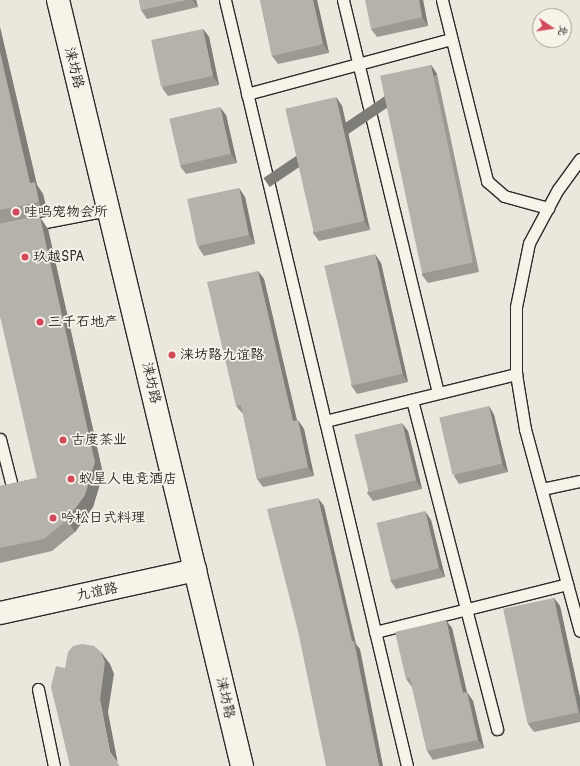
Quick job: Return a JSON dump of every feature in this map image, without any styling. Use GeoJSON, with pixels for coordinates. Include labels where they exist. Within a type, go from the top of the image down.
{"type":"FeatureCollection","features":[{"type":"Feature","properties":{"kind":"street","name":"涞坊路"},"geometry":{"type":"LineString","coordinates":[[58,0],[242,766]]}},
{"type":"Feature","properties":{"kind":"street","name":"九谊路"},"geometry":{"type":"LineString","coordinates":[[0,614],[195,570]]}},
{"type":"Feature","properties":{"kind":"lane"},"geometry":{"type":"LineString","coordinates":[[225,0],[407,766]]}},
{"type":"Feature","properties":{"kind":"lane"},"geometry":{"type":"LineString","coordinates":[[343,0],[438,393]]}},
{"type":"Feature","properties":{"kind":"lane"},"geometry":{"type":"LineString","coordinates":[[442,0],[487,181],[504,196],[548,208]]}},
{"type":"Feature","properties":{"kind":"lane"},"geometry":{"type":"LineString","coordinates":[[247,94],[451,39]]}},
{"type":"Feature","properties":{"kind":"lane"},"geometry":{"type":"LineString","coordinates":[[580,159],[558,189],[529,243],[516,307],[516,374],[525,429],[580,631]]}},
{"type":"Feature","properties":{"kind":"lane"},"geometry":{"type":"LineString","coordinates":[[16,228],[108,210]]}},
{"type":"Feature","properties":{"kind":"lane"},"geometry":{"type":"LineString","coordinates":[[325,421],[516,374]]}},
{"type":"Feature","properties":{"kind":"lane"},"geometry":{"type":"LineString","coordinates":[[412,400],[497,729]]}},
{"type":"Feature","properties":{"kind":"lane"},"geometry":{"type":"LineString","coordinates":[[0,439],[12,486]]}},
{"type":"Feature","properties":{"kind":"lane"},"geometry":{"type":"LineString","coordinates":[[542,489],[580,481]]}},
{"type":"Feature","properties":{"kind":"lane"},"geometry":{"type":"LineString","coordinates":[[375,632],[567,584]]}},
{"type":"Feature","properties":{"kind":"lane"},"geometry":{"type":"LineString","coordinates":[[38,689],[54,766]]}},
{"type":"Feature","properties":{"kind":"building"},"geometry":{"type":"Polygon","coordinates":[[[139,0],[187,0],[141,10],[139,0]]]}},
{"type":"Feature","properties":{"kind":"building"},"geometry":{"type":"Polygon","coordinates":[[[260,0],[313,0],[323,44],[272,56],[260,0]]]}},
{"type":"Feature","properties":{"kind":"building"},"geometry":{"type":"Polygon","coordinates":[[[365,0],[419,0],[422,17],[371,29],[365,0]]]}},
{"type":"Feature","properties":{"kind":"building"},"geometry":{"type":"Polygon","coordinates":[[[203,29],[213,76],[161,87],[151,40],[203,29]]]}},
{"type":"Feature","properties":{"kind":"building"},"geometry":{"type":"Polygon","coordinates":[[[0,52],[30,183],[35,182],[39,202],[0,210],[0,52]]]}},
{"type":"Feature","properties":{"kind":"building"},"geometry":{"type":"Polygon","coordinates":[[[431,65],[473,263],[422,273],[380,76],[431,65]]]}},
{"type":"Feature","properties":{"kind":"building"},"geometry":{"type":"Polygon","coordinates":[[[336,97],[365,221],[314,232],[285,109],[336,97]]]}},
{"type":"Feature","properties":{"kind":"building"},"geometry":{"type":"Polygon","coordinates":[[[220,107],[231,154],[180,165],[169,119],[220,107]]]}},
{"type":"Feature","properties":{"kind":"building"},"geometry":{"type":"Polygon","coordinates":[[[239,188],[249,235],[197,246],[187,199],[239,188]]]}},
{"type":"Feature","properties":{"kind":"building"},"geometry":{"type":"Polygon","coordinates":[[[40,217],[95,462],[85,495],[67,520],[44,539],[0,548],[0,486],[37,478],[0,316],[0,224],[40,217]]]}},
{"type":"Feature","properties":{"kind":"building"},"geometry":{"type":"Polygon","coordinates":[[[375,254],[403,374],[352,386],[324,266],[375,254]]]}},
{"type":"Feature","properties":{"kind":"building"},"geometry":{"type":"Polygon","coordinates":[[[258,271],[293,421],[298,420],[308,467],[257,479],[241,405],[236,406],[207,282],[258,271]]]}},
{"type":"Feature","properties":{"kind":"building"},"geometry":{"type":"Polygon","coordinates":[[[489,406],[502,463],[453,475],[439,417],[489,406]]]}},
{"type":"Feature","properties":{"kind":"building"},"geometry":{"type":"Polygon","coordinates":[[[402,423],[416,480],[369,492],[354,435],[402,423]]]}},
{"type":"Feature","properties":{"kind":"building"},"geometry":{"type":"Polygon","coordinates":[[[318,498],[352,641],[354,641],[379,766],[326,766],[298,631],[267,509],[318,498]]]}},
{"type":"Feature","properties":{"kind":"building"},"geometry":{"type":"Polygon","coordinates":[[[425,511],[439,568],[391,580],[376,523],[425,511]]]}},
{"type":"Feature","properties":{"kind":"building"},"geometry":{"type":"Polygon","coordinates":[[[554,598],[578,712],[527,723],[503,609],[554,598]]]}},
{"type":"Feature","properties":{"kind":"building"},"geometry":{"type":"Polygon","coordinates":[[[446,620],[463,693],[467,692],[478,740],[427,751],[410,678],[406,679],[395,632],[446,620]]]}},
{"type":"Feature","properties":{"kind":"building"},"geometry":{"type":"Polygon","coordinates":[[[82,644],[94,646],[101,652],[105,662],[100,700],[110,752],[119,766],[70,766],[51,687],[56,666],[65,668],[68,652],[73,646],[82,644]]]}},
{"type":"Feature","properties":{"kind":"place","name":"哇呜宠物会所"},"geometry":{"type":"Point","coordinates":[16,212]}},
{"type":"Feature","properties":{"kind":"place","name":"玖越SPA"},"geometry":{"type":"Point","coordinates":[25,257]}},
{"type":"Feature","properties":{"kind":"place","name":"三千石地产"},"geometry":{"type":"Point","coordinates":[40,322]}},
{"type":"Feature","properties":{"kind":"place","name":"涞坊路九谊路"},"geometry":{"type":"Point","coordinates":[172,355]}},
{"type":"Feature","properties":{"kind":"place","name":"古度茶业"},"geometry":{"type":"Point","coordinates":[63,440]}},
{"type":"Feature","properties":{"kind":"place","name":"蚁星人电竞酒店"},"geometry":{"type":"Point","coordinates":[71,479]}},
{"type":"Feature","properties":{"kind":"place","name":"吟松日式料理"},"geometry":{"type":"Point","coordinates":[53,518]}}]}
